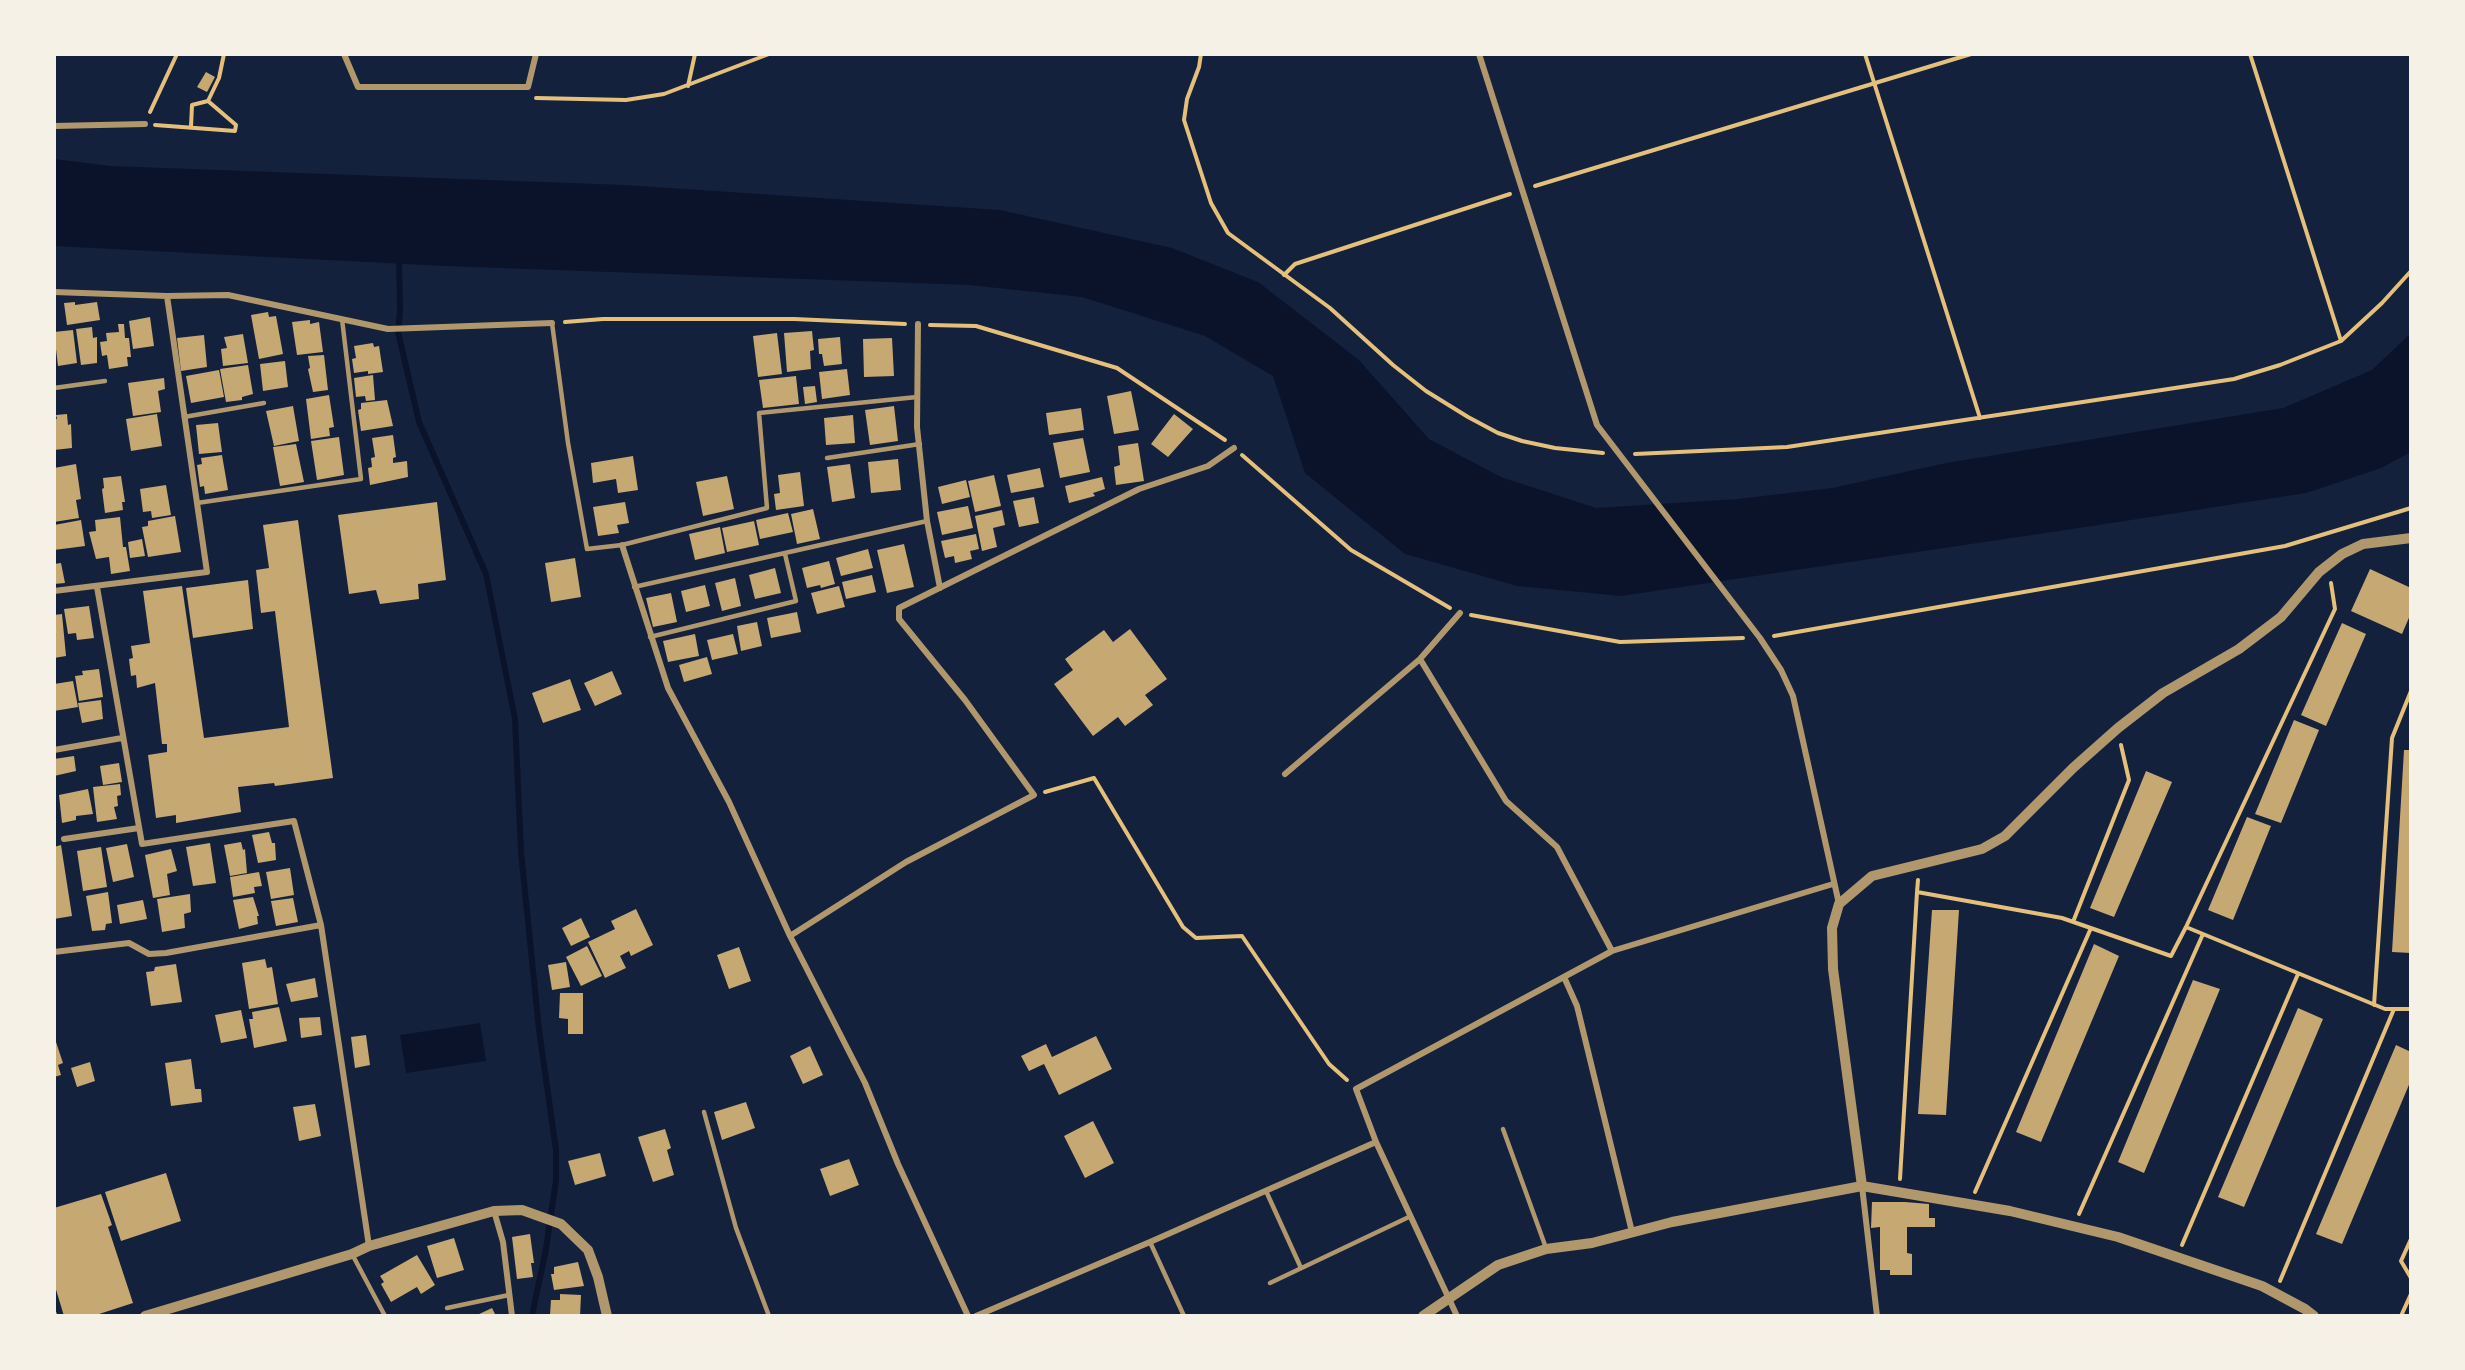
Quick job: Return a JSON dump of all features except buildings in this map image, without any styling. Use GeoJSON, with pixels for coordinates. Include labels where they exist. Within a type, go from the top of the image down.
{"type":"FeatureCollection","features":[{"type":"Feature","properties":{"kind":"street"},"geometry":{"type":"LineString","coordinates":[[344,54],[358,87],[528,87],[536,54]]}},
{"type":"Feature","properties":{"kind":"street"},"geometry":{"type":"LineString","coordinates":[[1479,54],[1598,425],[1750,624],[1781,670],[1793,696],[1839,904]]}},
{"type":"Feature","properties":{"kind":"street"},"geometry":{"type":"LineString","coordinates":[[54,126],[145,124]]}},
{"type":"Feature","properties":{"kind":"street"},"geometry":{"type":"LineString","coordinates":[[54,292],[228,296],[388,329],[552,323]]}},
{"type":"Feature","properties":{"kind":"street"},"geometry":{"type":"LineString","coordinates":[[54,591],[207,572],[166,296]]}},
{"type":"Feature","properties":{"kind":"street"},"geometry":{"type":"LineString","coordinates":[[918,324],[917,397],[920,444],[927,521],[940,588]]}},
{"type":"Feature","properties":{"kind":"street"},"geometry":{"type":"LineString","coordinates":[[790,936],[906,862],[1034,795],[965,700],[899,619],[899,608],[1140,489],[1208,466],[1234,448]]}},
{"type":"Feature","properties":{"kind":"street"},"geometry":{"type":"LineString","coordinates":[[1877,1316],[1833,969],[1832,928],[1839,904],[1872,876],[1982,849],[2005,836],[2073,768],[2118,728],[2163,693],[2239,649],[2281,617],[2319,572],[2342,554],[2363,544],[2411,538]]}},
{"type":"Feature","properties":{"kind":"street"},"geometry":{"type":"LineString","coordinates":[[621,546],[668,688],[729,802],[790,936],[865,1083],[898,1164],[968,1316]]}},
{"type":"Feature","properties":{"kind":"street"},"geometry":{"type":"LineString","coordinates":[[97,587],[142,844],[294,821],[321,925],[369,1246]]}},
{"type":"Feature","properties":{"kind":"street"},"geometry":{"type":"LineString","coordinates":[[1285,774],[1420,659],[1460,613]]}},
{"type":"Feature","properties":{"kind":"street"},"geometry":{"type":"LineString","coordinates":[[1420,659],[1506,801],[1557,847],[1612,951]]}},
{"type":"Feature","properties":{"kind":"street"},"geometry":{"type":"LineString","coordinates":[[54,750],[122,738]]}},
{"type":"Feature","properties":{"kind":"street"},"geometry":{"type":"LineString","coordinates":[[64,838],[139,828]]}},
{"type":"Feature","properties":{"kind":"street"},"geometry":{"type":"LineString","coordinates":[[1457,1316],[1376,1142],[1356,1089],[1612,951],[1833,884]]}},
{"type":"Feature","properties":{"kind":"street"},"geometry":{"type":"LineString","coordinates":[[54,952],[129,943],[149,954],[166,953],[321,925]]}},
{"type":"Feature","properties":{"kind":"street"},"geometry":{"type":"LineString","coordinates":[[1564,977],[1577,1006],[1632,1232]]}},
{"type":"Feature","properties":{"kind":"street"},"geometry":{"type":"LineString","coordinates":[[975,1316],[1376,1142]]}},
{"type":"Feature","properties":{"kind":"street"},"geometry":{"type":"LineString","coordinates":[[1423,1316],[1498,1265],[1546,1249],[1592,1243],[1672,1222],[1862,1186],[1970,1204],[2118,1237],[2262,1286],[2305,1308],[2314,1316]]}},
{"type":"Feature","properties":{"kind":"street"},"geometry":{"type":"LineString","coordinates":[[145,1316],[352,1254],[369,1246],[494,1211],[522,1210],[561,1224],[588,1250],[598,1277],[607,1316]]}},
{"type":"Feature","properties":{"kind":"street"},"geometry":{"type":"LineString","coordinates":[[494,1211],[503,1242],[512,1316]]}},
{"type":"Feature","properties":{"kind":"lane"},"geometry":{"type":"LineString","coordinates":[[197,503],[361,479],[342,320]]}},
{"type":"Feature","properties":{"kind":"lane"},"geometry":{"type":"LineString","coordinates":[[552,323],[568,443],[587,549],[621,546],[767,508],[759,412],[917,397]]}},
{"type":"Feature","properties":{"kind":"lane"},"geometry":{"type":"LineString","coordinates":[[54,388],[105,381]]}},
{"type":"Feature","properties":{"kind":"lane"},"geometry":{"type":"LineString","coordinates":[[184,417],[264,403]]}},
{"type":"Feature","properties":{"kind":"lane"},"geometry":{"type":"LineString","coordinates":[[827,458],[920,444]]}},
{"type":"Feature","properties":{"kind":"lane"},"geometry":{"type":"LineString","coordinates":[[633,587],[927,521]]}},
{"type":"Feature","properties":{"kind":"lane"},"geometry":{"type":"LineString","coordinates":[[650,637],[796,601],[785,554]]}},
{"type":"Feature","properties":{"kind":"lane"},"geometry":{"type":"LineString","coordinates":[[704,1113],[736,1228],[769,1316]]}},
{"type":"Feature","properties":{"kind":"lane"},"geometry":{"type":"LineString","coordinates":[[1503,1129],[1546,1249]]}},
{"type":"Feature","properties":{"kind":"lane"},"geometry":{"type":"LineString","coordinates":[[1266,1191],[1301,1268]]}},
{"type":"Feature","properties":{"kind":"lane"},"geometry":{"type":"LineString","coordinates":[[1270,1283],[1411,1216]]}},
{"type":"Feature","properties":{"kind":"lane"},"geometry":{"type":"LineString","coordinates":[[1150,1242],[1184,1316]]}},
{"type":"Feature","properties":{"kind":"lane"},"geometry":{"type":"LineString","coordinates":[[352,1254],[385,1316]]}},
{"type":"Feature","properties":{"kind":"lane"},"geometry":{"type":"LineString","coordinates":[[447,1308],[509,1295]]}},
{"type":"Feature","properties":{"kind":"path"},"geometry":{"type":"LineString","coordinates":[[177,54],[145,124],[235,131],[236,125],[208,101]]}},
{"type":"Feature","properties":{"kind":"path"},"geometry":{"type":"LineString","coordinates":[[208,101],[219,78],[224,54]]}},
{"type":"Feature","properties":{"kind":"path"},"geometry":{"type":"LineString","coordinates":[[688,87],[695,54]]}},
{"type":"Feature","properties":{"kind":"path"},"geometry":{"type":"LineString","coordinates":[[528,87],[537,100],[626,100],[664,94],[688,87],[769,54]]}},
{"type":"Feature","properties":{"kind":"path"},"geometry":{"type":"LineString","coordinates":[[1200,54],[1199,68],[1187,99],[1184,120],[1211,203],[1228,233],[1330,308],[1426,391],[1498,433],[1555,448],[1620,455],[1787,447],[2234,379],[2280,365],[2341,341],[2382,303],[2411,271]]}},
{"type":"Feature","properties":{"kind":"path"},"geometry":{"type":"LineString","coordinates":[[1865,54],[1980,418]]}},
{"type":"Feature","properties":{"kind":"path"},"geometry":{"type":"LineString","coordinates":[[1284,275],[1295,264],[1522,190],[1971,54]]}},
{"type":"Feature","properties":{"kind":"path"},"geometry":{"type":"LineString","coordinates":[[2250,54],[2341,341]]}},
{"type":"Feature","properties":{"kind":"path"},"geometry":{"type":"LineString","coordinates":[[191,127],[192,105],[208,101]]}},
{"type":"Feature","properties":{"kind":"path"},"geometry":{"type":"LineString","coordinates":[[552,323],[603,319],[794,319],[976,326],[1117,368],[1223,438],[1351,550],[1460,613],[1620,642],[1760,638],[2285,546],[2411,507]]}},
{"type":"Feature","properties":{"kind":"path"},"geometry":{"type":"LineString","coordinates":[[1917,892],[2073,922],[2171,956],[2335,609],[2328,566]]}},
{"type":"Feature","properties":{"kind":"path"},"geometry":{"type":"LineString","coordinates":[[2374,1005],[2392,738],[2411,691]]}},
{"type":"Feature","properties":{"kind":"path"},"geometry":{"type":"LineString","coordinates":[[2073,922],[2129,780],[2118,728]]}},
{"type":"Feature","properties":{"kind":"path"},"geometry":{"type":"LineString","coordinates":[[1034,795],[1094,778],[1183,927],[1196,938],[1242,936],[1329,1064],[1356,1089]]}},
{"type":"Feature","properties":{"kind":"path"},"geometry":{"type":"LineString","coordinates":[[1899,1191],[1919,864]]}},
{"type":"Feature","properties":{"kind":"path"},"geometry":{"type":"LineString","coordinates":[[2186,927],[2374,1005],[2385,1009],[2411,1009]]}},
{"type":"Feature","properties":{"kind":"path"},"geometry":{"type":"LineString","coordinates":[[1970,1204],[2091,928]]}},
{"type":"Feature","properties":{"kind":"path"},"geometry":{"type":"LineString","coordinates":[[2074,1226],[2203,934]]}},
{"type":"Feature","properties":{"kind":"path"},"geometry":{"type":"LineString","coordinates":[[2176,1257],[2298,974]]}},
{"type":"Feature","properties":{"kind":"path"},"geometry":{"type":"LineString","coordinates":[[2275,1293],[2394,1009]]}},
{"type":"Feature","properties":{"kind":"path"},"geometry":{"type":"LineString","coordinates":[[2411,1239],[2401,1261],[2411,1278]]}},
{"type":"Feature","properties":{"kind":"path"},"geometry":{"type":"LineString","coordinates":[[2401,1316],[2411,1294]]}},
{"type":"Feature","properties":{"kind":"water"},"geometry":{"type":"Polygon","coordinates":[[[54,159],[111,166],[625,185],[1000,210],[1172,248],[1258,282],[1359,360],[1429,439],[1501,477],[1596,508],[1737,499],[1832,488],[1946,463],[2283,408],[2372,370],[2411,333],[2411,452],[2381,468],[2306,493],[2099,525],[1621,596],[1517,586],[1405,554],[1305,473],[1273,376],[1205,336],[1082,297],[969,285],[445,266],[54,246],[54,159]]]}},
{"type":"Feature","properties":{"kind":"water"},"geometry":{"type":"Polygon","coordinates":[[[480,1023],[486,1061],[406,1073],[400,1035],[480,1023]]]}},
{"type":"Feature","properties":{"kind":"waterway"},"geometry":{"type":"LineString","coordinates":[[399,257],[398,332],[419,422],[486,574],[515,719],[521,852],[539,1030],[556,1150],[556,1180],[546,1249],[532,1316]]}}]}
